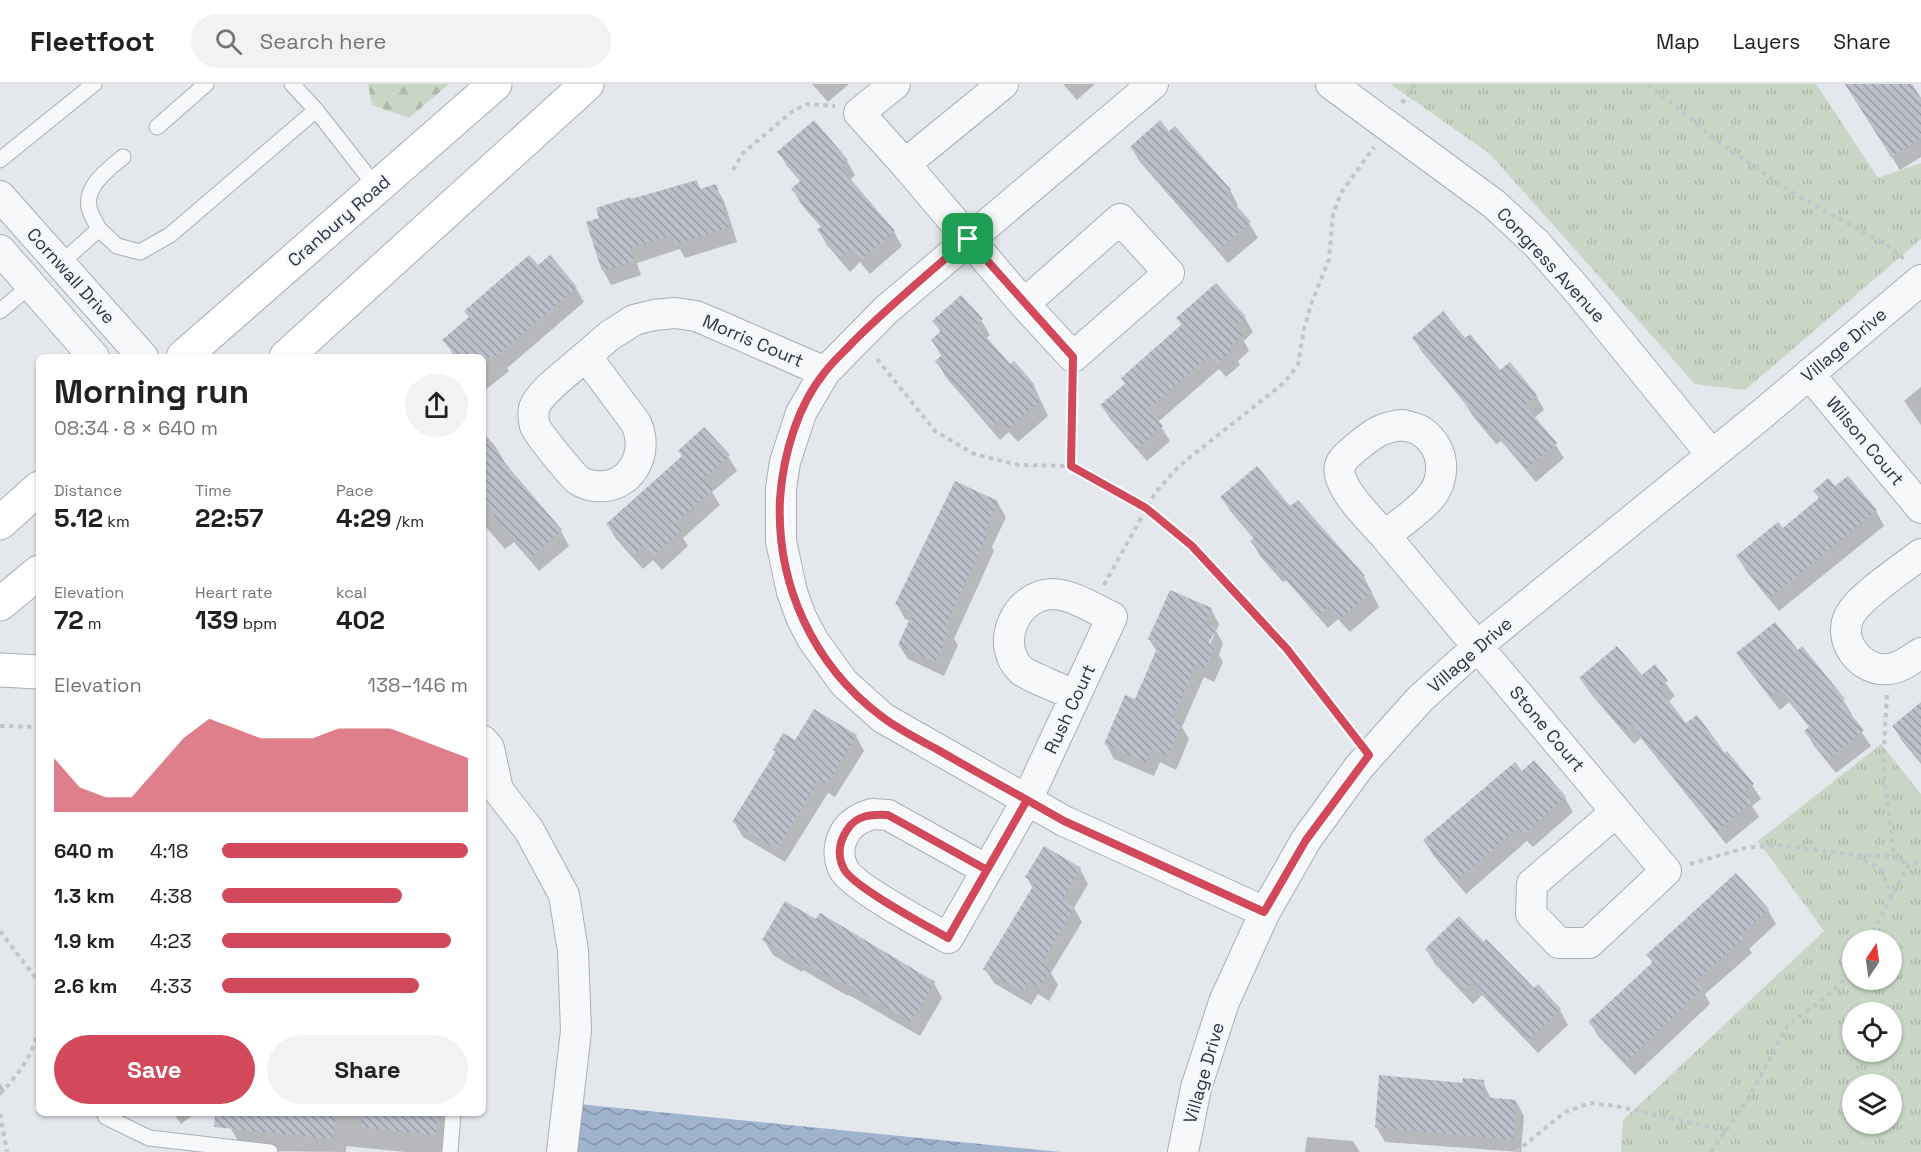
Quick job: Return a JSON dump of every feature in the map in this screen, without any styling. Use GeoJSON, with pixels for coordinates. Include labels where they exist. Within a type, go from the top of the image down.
{"type":"FeatureCollection","features":[{"type":"Feature","properties":{"kind":"main road","name":"Cranbury Road"},"geometry":{"type":"LineString","coordinates":[[186,354],[495,84]]}},
{"type":"Feature","properties":{"kind":"main road"},"geometry":{"type":"LineString","coordinates":[[289,354],[586,84]]}},
{"type":"Feature","properties":{"kind":"main road"},"geometry":{"type":"LineString","coordinates":[[0,523],[36,491]]}},
{"type":"Feature","properties":{"kind":"main road"},"geometry":{"type":"LineString","coordinates":[[0,604],[36,574]]}},
{"type":"Feature","properties":{"kind":"main road"},"geometry":{"type":"LineString","coordinates":[[0,670],[36,672]]}},
{"type":"Feature","properties":{"kind":"street"},"geometry":{"type":"LineString","coordinates":[[895,84],[859,113],[1024,304],[1073,357],[1169,273],[1120,219],[1024,304]]}},
{"type":"Feature","properties":{"kind":"street"},"geometry":{"type":"LineString","coordinates":[[905,164],[1003,84]]}},
{"type":"Feature","properties":{"kind":"street"},"geometry":{"type":"LineString","coordinates":[[1153,84],[886,310],[825,372],[805,405],[792,437],[781,488],[781,541],[785,567],[801,617],[827,662],[844,683],[876,712],[919,740],[1064,821],[1264,912]]}},
{"type":"Feature","properties":{"kind":"street","name":"Congress Avenue"},"geometry":{"type":"LineString","coordinates":[[1331,84],[1494,204],[1536,243],[1712,455]]}},
{"type":"Feature","properties":{"kind":"street","name":"Cornwall Drive"},"geometry":{"type":"LineString","coordinates":[[0,196],[140,354]]}},
{"type":"Feature","properties":{"kind":"street","name":"Cornwall Drive"},"geometry":{"type":"LineString","coordinates":[[0,250],[91,354]]}},
{"type":"Feature","properties":{"kind":"street","name":"Village Drive"},"geometry":{"type":"LineString","coordinates":[[1183,1152],[1196,1088],[1224,1002],[1264,912],[1306,840],[1369,755],[1420,699],[1478,646],[1809,374],[1914,270]]}},
{"type":"Feature","properties":{"kind":"street","name":"Morris Court"},"geometry":{"type":"LineString","coordinates":[[586,356],[609,336],[634,320],[675,313],[696,316],[825,372]]}},
{"type":"Feature","properties":{"kind":"street","name":"Wilson Court"},"geometry":{"type":"LineString","coordinates":[[1809,374],[1921,508]]}},
{"type":"Feature","properties":{"kind":"street","name":"Stone Court"},"geometry":{"type":"LineString","coordinates":[[1385,536],[1666,871]]}},
{"type":"Feature","properties":{"kind":"street"},"geometry":{"type":"LineString","coordinates":[[1921,554],[1859,602],[1850,615],[1846,630],[1849,646],[1858,659],[1872,668],[1888,669],[1903,665],[1921,653]]}},
{"type":"Feature","properties":{"kind":"street"},"geometry":{"type":"LineString","coordinates":[[1076,695],[1021,670],[1012,655],[1009,641],[1010,627],[1016,615],[1026,604],[1038,597],[1052,594],[1067,596],[1103,613]]}},
{"type":"Feature","properties":{"kind":"street","name":"Rush Court"},"geometry":{"type":"LineString","coordinates":[[987,870],[888,815],[872,814],[861,818],[848,827],[841,840],[839,856],[845,871],[858,884],[948,938],[987,870],[1027,800],[1076,695],[1103,613]]}},
{"type":"Feature","properties":{"kind":"street"},"geometry":{"type":"LineString","coordinates":[[486,744],[489,748],[488,792],[529,830],[564,895],[573,951],[576,1031],[562,1152]]}},
{"type":"Feature","properties":{"kind":"street"},"geometry":{"type":"LineString","coordinates":[[1616,812],[1532,884],[1532,914],[1559,943],[1590,944],[1666,871]]}},
{"type":"Feature","properties":{"kind":"lane"},"geometry":{"type":"LineString","coordinates":[[0,160],[94,84]]}},
{"type":"Feature","properties":{"kind":"lane"},"geometry":{"type":"LineString","coordinates":[[157,127],[206,84]]}},
{"type":"Feature","properties":{"kind":"lane"},"geometry":{"type":"LineString","coordinates":[[292,84],[316,110],[377,188]]}},
{"type":"Feature","properties":{"kind":"lane"},"geometry":{"type":"LineString","coordinates":[[123,157],[100,177],[89,195],[89,208],[99,229],[117,246],[140,252],[170,235],[316,110]]}},
{"type":"Feature","properties":{"kind":"lane"},"geometry":{"type":"LineString","coordinates":[[60,264],[99,229]]}},
{"type":"Feature","properties":{"kind":"lane"},"geometry":{"type":"LineString","coordinates":[[0,311],[31,285]]}},
{"type":"Feature","properties":{"kind":"lane"},"geometry":{"type":"LineString","coordinates":[[106,1116],[149,1138],[270,1152]]}},
{"type":"Feature","properties":{"kind":"lane"},"geometry":{"type":"LineString","coordinates":[[450,1152],[453,1116]]}},
{"type":"Feature","properties":{"kind":"path"},"geometry":{"type":"LineString","coordinates":[[1103,613],[1146,508],[1155,493],[1179,466],[1285,382],[1298,364],[1304,329],[1329,259],[1333,213],[1341,193],[1415,84]]}},
{"type":"Feature","properties":{"kind":"path"},"geometry":{"type":"LineString","coordinates":[[1648,84],[1715,139],[1788,190],[1891,248],[1914,270]]}},
{"type":"Feature","properties":{"kind":"path"},"geometry":{"type":"LineString","coordinates":[[733,170],[743,153],[793,111],[807,104],[829,105],[859,113]]}},
{"type":"Feature","properties":{"kind":"path"},"geometry":{"type":"LineString","coordinates":[[860,336],[935,431],[974,454],[1019,465],[1071,466],[1146,508],[1192,546],[1287,649],[1369,755]]}},
{"type":"Feature","properties":{"kind":"path"},"geometry":{"type":"LineString","coordinates":[[1071,466],[1073,357]]}},
{"type":"Feature","properties":{"kind":"path"},"geometry":{"type":"LineString","coordinates":[[1888,669],[1883,765],[1894,856]]}},
{"type":"Feature","properties":{"kind":"path"},"geometry":{"type":"LineString","coordinates":[[0,726],[36,727]]}},
{"type":"Feature","properties":{"kind":"path"},"geometry":{"type":"LineString","coordinates":[[1666,871],[1745,848],[1778,845],[1856,855],[1894,856],[1908,866]]}},
{"type":"Feature","properties":{"kind":"path"},"geometry":{"type":"LineString","coordinates":[[1856,855],[1881,870],[1892,896]]}},
{"type":"Feature","properties":{"kind":"path"},"geometry":{"type":"LineString","coordinates":[[1874,930],[1908,866],[1921,860]]}},
{"type":"Feature","properties":{"kind":"path"},"geometry":{"type":"LineString","coordinates":[[0,932],[36,979]]}},
{"type":"Feature","properties":{"kind":"path"},"geometry":{"type":"LineString","coordinates":[[1710,1152],[1749,1099],[1788,1025],[1832,992],[1842,981]]}},
{"type":"Feature","properties":{"kind":"path"},"geometry":{"type":"LineString","coordinates":[[0,1094],[26,1064],[36,1042]]}},
{"type":"Feature","properties":{"kind":"path"},"geometry":{"type":"LineString","coordinates":[[1516,1152],[1564,1112],[1590,1103],[1616,1106],[1726,1131]]}},
{"type":"Feature","properties":{"kind":"path"},"geometry":{"type":"LineString","coordinates":[[0,1114],[7,1152]]}},
{"type":"Feature","properties":{"kind":"green space"},"geometry":{"type":"Polygon","coordinates":[[[368,84],[449,84],[409,118],[372,105],[368,84]]]}},
{"type":"Feature","properties":{"kind":"green space"},"geometry":{"type":"Polygon","coordinates":[[[1390,84],[1816,84],[1878,178],[1921,163],[1921,239],[1745,390],[1695,384],[1489,153],[1390,84]]]}},
{"type":"Feature","properties":{"kind":"green space"},"geometry":{"type":"Polygon","coordinates":[[[1881,744],[1921,794],[1921,1152],[1621,1152],[1623,1120],[1824,931],[1758,841],[1881,744]]]}},
{"type":"Feature","properties":{"kind":"water"},"geometry":{"type":"Polygon","coordinates":[[[568,1103],[1061,1152],[562,1152],[568,1103]]]}},
{"type":"Feature","properties":{"kind":"building"},"geometry":{"type":"Polygon","coordinates":[[[1845,84],[1912,84],[1921,98],[1921,138],[1891,157],[1845,84]]]}},
{"type":"Feature","properties":{"kind":"building"},"geometry":{"type":"Polygon","coordinates":[[[814,120],[848,160],[840,167],[895,231],[860,260],[851,249],[840,258],[817,230],[822,226],[791,189],[801,180],[777,152],[814,120]]]}},
{"type":"Feature","properties":{"kind":"building"},"geometry":{"type":"Polygon","coordinates":[[[1160,120],[1169,131],[1175,126],[1231,190],[1226,194],[1251,222],[1219,249],[1130,147],[1160,120]]]}},
{"type":"Feature","properties":{"kind":"building"},"geometry":{"type":"Polygon","coordinates":[[[697,180],[700,189],[716,184],[729,227],[676,244],[672,235],[630,248],[634,261],[602,271],[586,222],[599,218],[596,208],[697,180]]]}},
{"type":"Feature","properties":{"kind":"building"},"geometry":{"type":"Polygon","coordinates":[[[529,255],[538,265],[550,255],[577,287],[495,357],[486,357],[486,354],[454,354],[442,340],[469,317],[464,311],[529,255]]]}},
{"type":"Feature","properties":{"kind":"building"},"geometry":{"type":"Polygon","coordinates":[[[1216,283],[1246,317],[1235,327],[1242,336],[1230,347],[1233,350],[1217,364],[1209,356],[1148,409],[1163,426],[1138,448],[1100,405],[1126,383],[1121,378],[1182,324],[1176,318],[1216,283]]]}},
{"type":"Feature","properties":{"kind":"building"},"geometry":{"type":"Polygon","coordinates":[[[961,295],[983,319],[976,325],[1010,364],[1014,361],[1035,385],[1031,389],[1041,400],[1009,428],[1000,419],[991,426],[935,361],[943,354],[931,340],[941,331],[932,321],[961,295]]]}},
{"type":"Feature","properties":{"kind":"building"},"geometry":{"type":"Polygon","coordinates":[[[1443,311],[1465,338],[1470,334],[1500,370],[1510,362],[1537,395],[1525,405],[1557,443],[1526,468],[1491,427],[1487,430],[1412,338],[1443,311]]]}},
{"type":"Feature","properties":{"kind":"building"},"geometry":{"type":"Polygon","coordinates":[[[704,427],[730,455],[703,479],[713,490],[675,523],[681,531],[653,556],[644,546],[634,555],[606,524],[682,456],[678,451],[704,427]]]}},
{"type":"Feature","properties":{"kind":"building"},"geometry":{"type":"Polygon","coordinates":[[[486,441],[562,530],[530,558],[493,514],[494,512],[486,503],[486,441]]]}},
{"type":"Feature","properties":{"kind":"building"},"geometry":{"type":"Polygon","coordinates":[[[1257,466],[1290,506],[1298,500],[1365,576],[1361,580],[1372,592],[1340,619],[1329,606],[1318,615],[1250,541],[1255,537],[1220,497],[1257,466]]]}},
{"type":"Feature","properties":{"kind":"building"},"geometry":{"type":"Polygon","coordinates":[[[1848,476],[1877,510],[1770,598],[1736,556],[1778,522],[1783,528],[1819,498],[1813,491],[1828,478],[1835,486],[1848,476]]]}},
{"type":"Feature","properties":{"kind":"building"},"geometry":{"type":"Polygon","coordinates":[[[955,481],[998,501],[984,534],[987,535],[945,627],[950,629],[935,662],[898,645],[913,612],[895,604],[955,481]]]}},
{"type":"Feature","properties":{"kind":"building"},"geometry":{"type":"Polygon","coordinates":[[[1170,590],[1212,608],[1205,623],[1216,628],[1209,643],[1215,646],[1205,668],[1196,664],[1172,719],[1182,723],[1168,756],[1151,749],[1146,762],[1104,744],[1125,695],[1135,699],[1159,644],[1148,639],[1170,590]]]}},
{"type":"Feature","properties":{"kind":"building"},"geometry":{"type":"Polygon","coordinates":[[[1775,622],[1798,650],[1802,646],[1845,699],[1841,702],[1864,730],[1827,760],[1804,731],[1810,726],[1780,689],[1771,697],[1736,653],[1775,622]]]}},
{"type":"Feature","properties":{"kind":"building"},"geometry":{"type":"Polygon","coordinates":[[[1617,646],[1642,675],[1655,664],[1668,681],[1659,688],[1686,723],[1697,715],[1725,753],[1727,751],[1754,784],[1744,792],[1752,802],[1717,831],[1632,724],[1625,731],[1579,678],[1617,646]]]}},
{"type":"Feature","properties":{"kind":"building"},"geometry":{"type":"Polygon","coordinates":[[[1921,702],[1921,761],[1892,726],[1921,702]]]}},
{"type":"Feature","properties":{"kind":"building"},"geometry":{"type":"Polygon","coordinates":[[[814,709],[857,735],[827,784],[819,779],[777,849],[732,822],[776,751],[773,750],[783,733],[795,740],[814,709]]]}},
{"type":"Feature","properties":{"kind":"building"},"geometry":{"type":"Polygon","coordinates":[[[1534,760],[1566,797],[1524,834],[1518,828],[1457,880],[1423,840],[1515,762],[1522,771],[1534,760]]]}},
{"type":"Feature","properties":{"kind":"building"},"geometry":{"type":"Polygon","coordinates":[[[1044,846],[1081,868],[1062,899],[1075,907],[1041,963],[1051,970],[1040,987],[1029,981],[1023,992],[983,969],[1035,883],[1025,877],[1044,846]]]}},
{"type":"Feature","properties":{"kind":"building"},"geometry":{"type":"Polygon","coordinates":[[[1736,873],[1769,909],[1741,934],[1744,938],[1695,981],[1703,988],[1626,1062],[1588,1022],[1653,962],[1646,955],[1736,873]]]}},
{"type":"Feature","properties":{"kind":"building"},"geometry":{"type":"Polygon","coordinates":[[[785,901],[816,919],[820,913],[935,982],[911,1022],[841,981],[795,957],[794,959],[762,940],[785,901]]]}},
{"type":"Feature","properties":{"kind":"building"},"geometry":{"type":"Polygon","coordinates":[[[1459,916],[1484,942],[1486,939],[1534,988],[1538,984],[1561,1009],[1529,1040],[1473,981],[1464,990],[1425,949],[1459,916]]]}},
{"type":"Feature","properties":{"kind":"building"},"geometry":{"type":"Polygon","coordinates":[[[1379,1075],[1462,1083],[1463,1078],[1484,1080],[1483,1097],[1516,1100],[1513,1140],[1375,1127],[1379,1075]]]}},
{"type":"Feature","properties":{"kind":"building"},"geometry":{"type":"Polygon","coordinates":[[[215,1116],[336,1116],[333,1139],[214,1127],[215,1116]]]}},
{"type":"Feature","properties":{"kind":"building"},"geometry":{"type":"Polygon","coordinates":[[[362,1116],[438,1116],[436,1135],[361,1127],[362,1116]]]}},
{"type":"Feature","properties":{"kind":"route"},"geometry":{"type":"LineString","coordinates":[[968,239],[886,310],[825,372],[813,389],[801,413],[785,462],[781,488],[781,541],[785,567],[801,617],[827,662],[844,683],[883,718],[1027,800],[987,870],[888,815],[872,814],[848,827],[841,840],[839,856],[845,871],[858,884],[948,938],[997,854],[1027,800],[1064,821],[1264,912],[1306,840],[1369,755],[1287,649],[1192,546],[1146,508],[1071,466],[1073,357],[968,239]]}}]}
